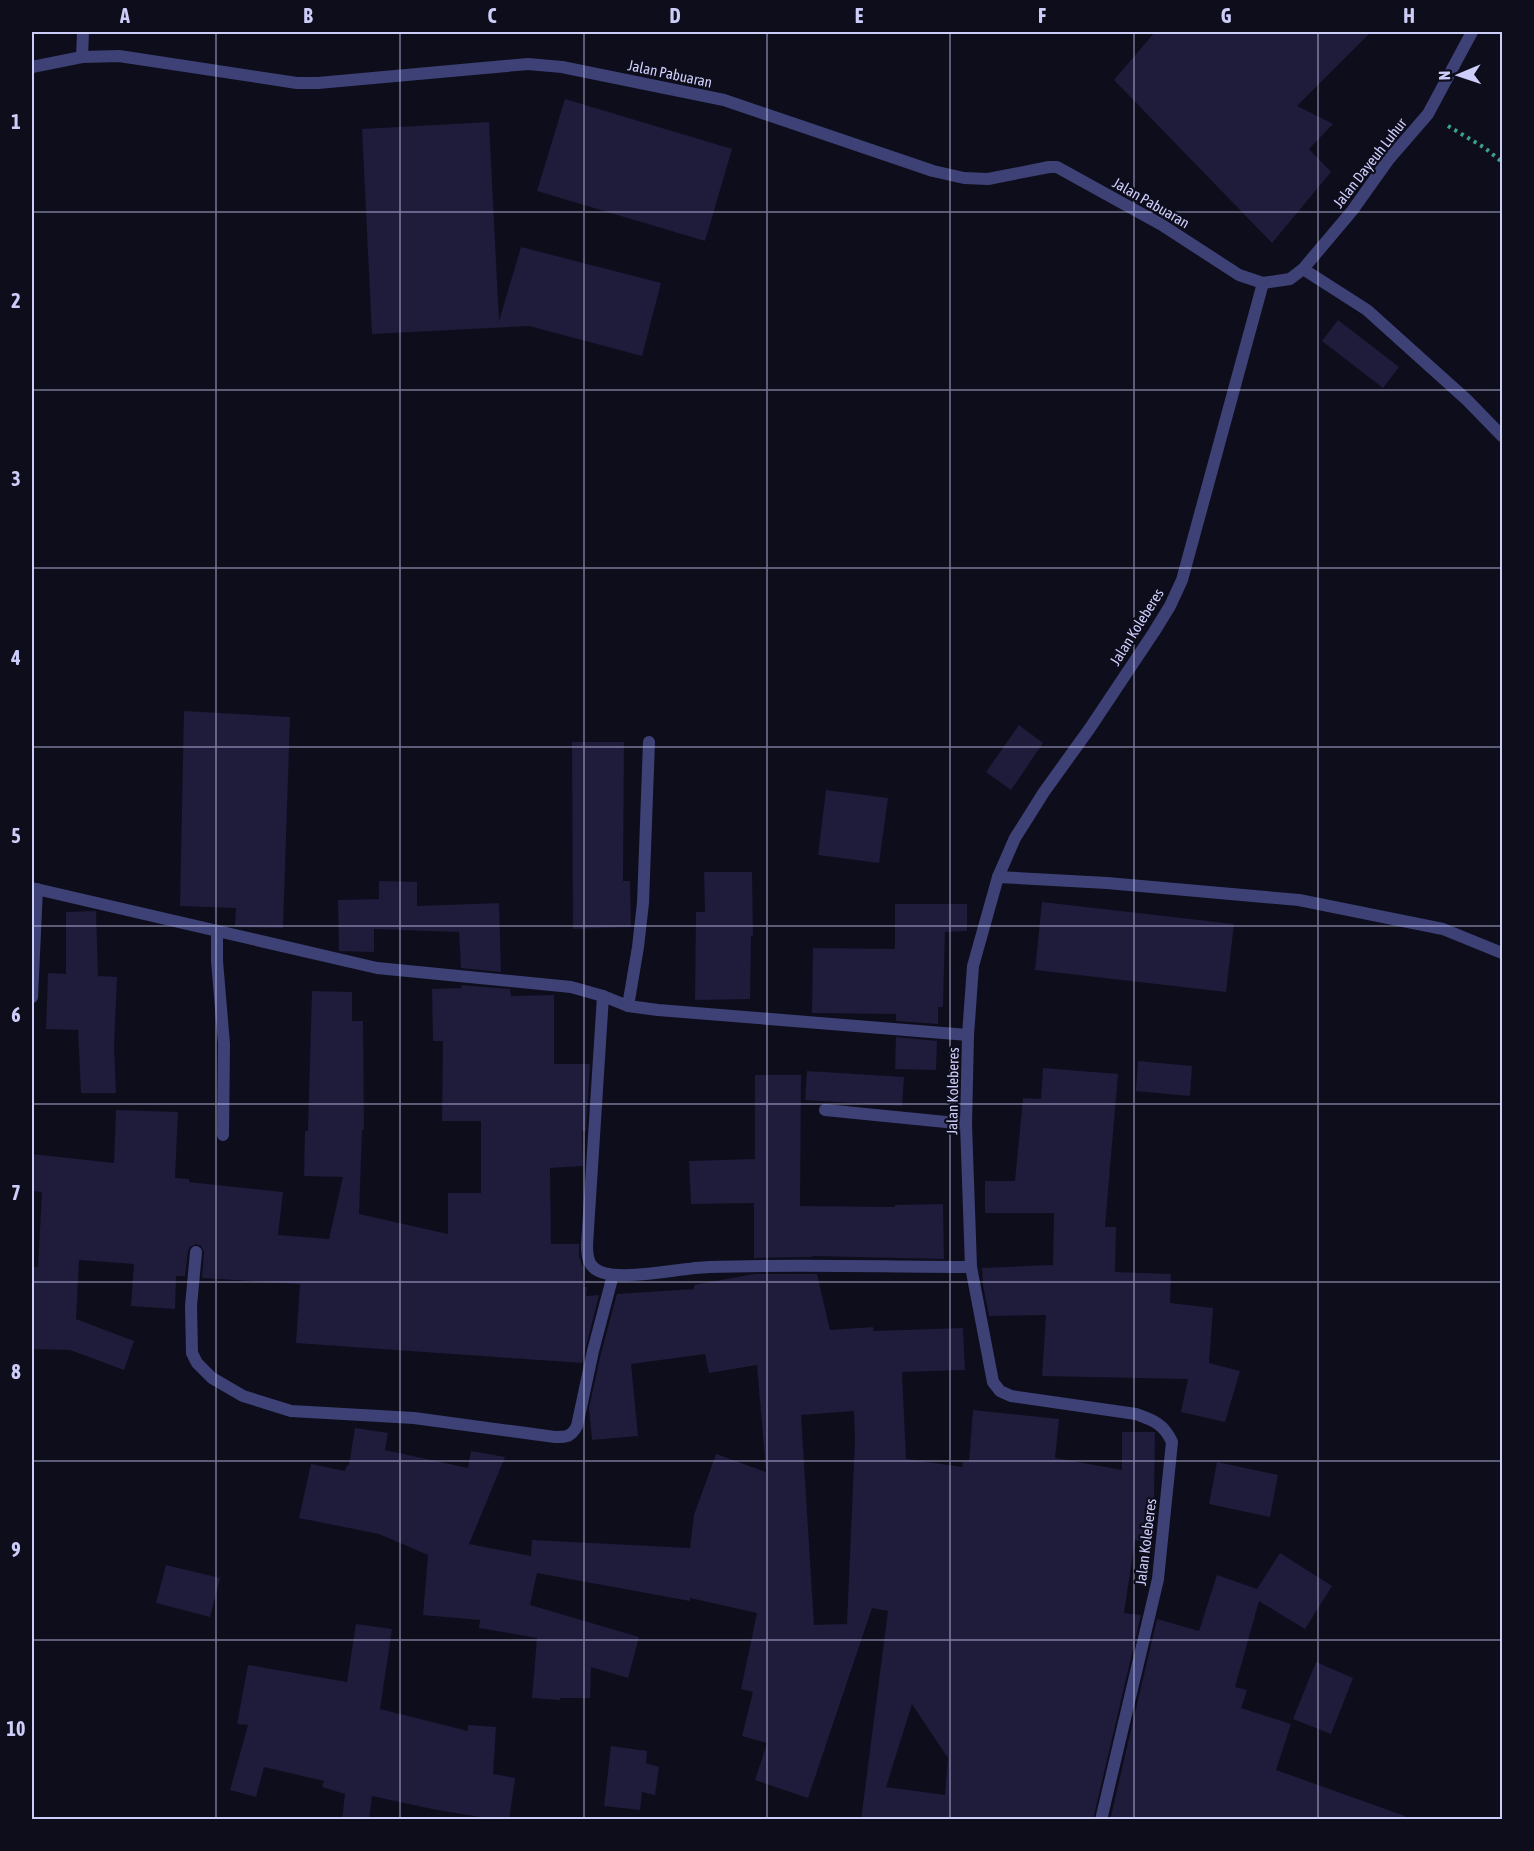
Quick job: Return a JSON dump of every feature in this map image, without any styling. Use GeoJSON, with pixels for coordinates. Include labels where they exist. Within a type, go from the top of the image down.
{"type":"FeatureCollection","features":[{"type":"Feature","properties":{"kind":"street"},"geometry":{"type":"LineString","coordinates":[[82,57],[83,32]]}},
{"type":"Feature","properties":{"kind":"street","name":"Jalan Dayeuh Luhur"},"geometry":{"type":"LineString","coordinates":[[1263,283],[1290,279],[1303,269],[1352,211],[1389,159],[1428,114],[1472,32]]}},
{"type":"Feature","properties":{"kind":"street","name":"Jalan Pabuaran"},"geometry":{"type":"LineString","coordinates":[[32,67],[82,57],[119,56],[308,83],[333,83],[528,64],[562,67],[724,100],[933,171],[964,178],[988,178],[1058,167],[1162,225],[1239,274],[1263,283]]}},
{"type":"Feature","properties":{"kind":"street"},"geometry":{"type":"LineString","coordinates":[[1303,269],[1367,310],[1467,400],[1503,436]]}},
{"type":"Feature","properties":{"kind":"street","name":"Jalan Koleberes"},"geometry":{"type":"LineString","coordinates":[[1101,1820],[1158,1579],[1172,1442],[1163,1427],[1153,1420],[1136,1414],[1011,1396],[1000,1391],[993,1382],[989,1371],[971,1267],[966,1124],[973,966],[998,877],[1015,838],[1154,632],[1182,580],[1263,283]]}},
{"type":"Feature","properties":{"kind":"street"},"geometry":{"type":"LineString","coordinates":[[628,1005],[643,903],[649,742]]}},
{"type":"Feature","properties":{"kind":"street"},"geometry":{"type":"LineString","coordinates":[[998,877],[1107,883],[1299,900],[1443,929],[1503,953]]}},
{"type":"Feature","properties":{"kind":"street"},"geometry":{"type":"LineString","coordinates":[[32,997],[34,889],[376,968],[571,987],[628,1005],[680,1012],[969,1035]]}},
{"type":"Feature","properties":{"kind":"street"},"geometry":{"type":"LineString","coordinates":[[217,932],[217,961],[224,1044],[223,1135]]}},
{"type":"Feature","properties":{"kind":"street"},"geometry":{"type":"LineString","coordinates":[[603,996],[587,1251],[590,1265],[613,1275],[756,1265],[971,1267]]}},
{"type":"Feature","properties":{"kind":"street"},"geometry":{"type":"LineString","coordinates":[[825,1110],[966,1124]]}},
{"type":"Feature","properties":{"kind":"street"},"geometry":{"type":"LineString","coordinates":[[196,1252],[191,1306],[192,1353],[197,1363],[212,1378],[243,1396],[291,1411],[414,1419],[555,1437],[568,1437],[573,1434],[577,1426],[593,1351],[613,1275]]}},
{"type":"Feature","properties":{"kind":"path"},"geometry":{"type":"LineString","coordinates":[[1428,114],[1485,148],[1503,162]]}},
{"type":"Feature","properties":{"kind":"building"},"geometry":{"type":"Polygon","coordinates":[[[1155,32],[1371,32],[1297,106],[1333,124],[1309,149],[1331,172],[1272,243],[1114,80],[1155,32]]]}},
{"type":"Feature","properties":{"kind":"building"},"geometry":{"type":"Polygon","coordinates":[[[565,99],[732,149],[705,241],[537,191],[565,99]]]}},
{"type":"Feature","properties":{"kind":"building"},"geometry":{"type":"Polygon","coordinates":[[[489,122],[499,321],[521,247],[661,283],[642,356],[529,326],[372,334],[362,129],[489,122]]]}},
{"type":"Feature","properties":{"kind":"building"},"geometry":{"type":"Polygon","coordinates":[[[1338,320],[1399,367],[1383,388],[1322,341],[1338,320]]]}},
{"type":"Feature","properties":{"kind":"building"},"geometry":{"type":"Polygon","coordinates":[[[184,711],[290,717],[283,928],[235,927],[236,908],[180,906],[184,711]]]}},
{"type":"Feature","properties":{"kind":"building"},"geometry":{"type":"Polygon","coordinates":[[[1019,725],[1043,743],[1011,790],[986,772],[1019,725]]]}},
{"type":"Feature","properties":{"kind":"building"},"geometry":{"type":"Polygon","coordinates":[[[572,742],[624,742],[623,881],[630,881],[631,927],[573,929],[572,742]]]}},
{"type":"Feature","properties":{"kind":"building"},"geometry":{"type":"Polygon","coordinates":[[[826,790],[888,798],[879,863],[818,855],[826,790]]]}},
{"type":"Feature","properties":{"kind":"building"},"geometry":{"type":"Polygon","coordinates":[[[704,872],[752,872],[753,936],[751,936],[750,999],[695,1000],[696,912],[705,912],[704,872]]]}},
{"type":"Feature","properties":{"kind":"building"},"geometry":{"type":"Polygon","coordinates":[[[379,881],[417,882],[417,906],[499,903],[501,972],[461,968],[459,932],[374,929],[374,952],[339,951],[338,900],[379,899],[379,881]]]}},
{"type":"Feature","properties":{"kind":"building"},"geometry":{"type":"Polygon","coordinates":[[[1042,902],[1234,924],[1226,992],[1035,970],[1042,902]]]}},
{"type":"Feature","properties":{"kind":"building"},"geometry":{"type":"Polygon","coordinates":[[[895,904],[967,904],[967,931],[945,932],[943,1007],[938,1007],[938,1024],[896,1021],[896,1014],[812,1013],[813,948],[895,949],[895,904]]]}},
{"type":"Feature","properties":{"kind":"building"},"geometry":{"type":"Polygon","coordinates":[[[96,911],[98,976],[117,977],[114,1047],[116,1093],[81,1093],[78,1030],[46,1029],[48,973],[66,974],[66,912],[96,911]]]}},
{"type":"Feature","properties":{"kind":"building"},"geometry":{"type":"Polygon","coordinates":[[[461,985],[510,989],[511,996],[554,995],[554,1064],[590,1064],[586,1131],[582,1131],[583,1166],[550,1168],[551,1244],[579,1244],[579,1256],[583,1267],[583,1287],[587,1287],[586,1296],[599,1295],[582,1363],[296,1343],[300,1284],[202,1278],[204,1252],[201,1246],[196,1244],[188,1251],[185,1276],[176,1276],[175,1309],[131,1306],[134,1264],[79,1260],[76,1319],[134,1341],[124,1370],[70,1350],[32,1349],[32,1267],[38,1267],[42,1192],[32,1191],[32,1154],[114,1163],[116,1110],[178,1112],[175,1178],[189,1179],[189,1182],[283,1192],[278,1235],[329,1239],[343,1177],[304,1176],[305,1131],[308,1131],[312,991],[352,992],[352,1021],[363,1021],[364,1130],[362,1130],[359,1214],[448,1234],[448,1193],[481,1193],[481,1121],[442,1121],[443,1041],[433,1041],[432,989],[462,988],[461,985]]]}},
{"type":"Feature","properties":{"kind":"building"},"geometry":{"type":"Polygon","coordinates":[[[896,1037],[937,1041],[936,1070],[895,1069],[896,1037]]]}},
{"type":"Feature","properties":{"kind":"building"},"geometry":{"type":"Polygon","coordinates":[[[1138,1061],[1192,1066],[1190,1096],[1136,1091],[1138,1061]]]}},
{"type":"Feature","properties":{"kind":"building"},"geometry":{"type":"Polygon","coordinates":[[[1043,1068],[1118,1074],[1105,1227],[1116,1227],[1115,1272],[1171,1274],[1170,1303],[1213,1308],[1209,1363],[1240,1371],[1225,1422],[1181,1412],[1188,1379],[1042,1376],[1046,1315],[989,1316],[982,1268],[1053,1265],[1054,1213],[985,1213],[985,1181],[1015,1181],[1023,1098],[1041,1099],[1043,1068]]]}},
{"type":"Feature","properties":{"kind":"building"},"geometry":{"type":"Polygon","coordinates":[[[807,1071],[904,1077],[902,1106],[805,1100],[807,1071]]]}},
{"type":"Feature","properties":{"kind":"building"},"geometry":{"type":"Polygon","coordinates":[[[755,1075],[801,1075],[800,1206],[895,1207],[895,1205],[943,1204],[944,1259],[812,1256],[754,1258],[754,1203],[691,1204],[689,1161],[755,1159],[755,1075]]]}},
{"type":"Feature","properties":{"kind":"building"},"geometry":{"type":"Polygon","coordinates":[[[754,1274],[817,1274],[830,1330],[873,1327],[874,1331],[963,1328],[965,1370],[902,1372],[906,1459],[962,1467],[963,1462],[969,1462],[973,1410],[1059,1419],[1055,1458],[1122,1470],[1122,1432],[1155,1432],[1154,1496],[1146,1542],[1135,1540],[1124,1613],[1141,1615],[1093,1820],[861,1820],[888,1611],[872,1608],[808,1798],[755,1780],[767,1743],[742,1736],[753,1692],[741,1689],[757,1613],[690,1598],[690,1601],[537,1573],[530,1605],[639,1637],[628,1678],[591,1667],[590,1698],[560,1698],[560,1700],[532,1698],[537,1638],[479,1628],[480,1620],[423,1615],[428,1555],[379,1534],[299,1518],[311,1464],[345,1471],[349,1465],[355,1428],[388,1433],[385,1450],[468,1468],[471,1451],[505,1457],[469,1544],[531,1556],[532,1540],[690,1548],[694,1515],[716,1454],[766,1472],[757,1365],[709,1373],[705,1354],[631,1364],[638,1436],[592,1440],[589,1408],[617,1294],[694,1289],[694,1285],[754,1274]],[[854,1411],[801,1415],[814,1625],[847,1624],[855,1440],[854,1411]],[[912,1704],[886,1787],[945,1795],[948,1758],[912,1704]]]}},
{"type":"Feature","properties":{"kind":"building"},"geometry":{"type":"Polygon","coordinates":[[[1217,1462],[1278,1475],[1270,1517],[1209,1504],[1217,1462]]]}},
{"type":"Feature","properties":{"kind":"building"},"geometry":{"type":"Polygon","coordinates":[[[1280,1553],[1332,1586],[1305,1629],[1259,1601],[1235,1687],[1247,1690],[1241,1708],[1291,1724],[1276,1770],[1405,1816],[1404,1820],[1110,1820],[1157,1619],[1199,1631],[1217,1575],[1257,1589],[1280,1553]]]}},
{"type":"Feature","properties":{"kind":"building"},"geometry":{"type":"Polygon","coordinates":[[[166,1565],[220,1578],[210,1617],[156,1603],[166,1565]]]}},
{"type":"Feature","properties":{"kind":"building"},"geometry":{"type":"Polygon","coordinates":[[[356,1624],[392,1629],[380,1709],[468,1731],[468,1725],[496,1727],[493,1774],[515,1778],[509,1820],[437,1810],[372,1796],[369,1820],[342,1820],[345,1794],[322,1787],[324,1781],[264,1767],[256,1797],[230,1790],[248,1725],[237,1724],[248,1665],[347,1682],[356,1624]]]}},
{"type":"Feature","properties":{"kind":"building"},"geometry":{"type":"Polygon","coordinates":[[[1316,1662],[1353,1678],[1331,1734],[1293,1719],[1316,1662]]]}},
{"type":"Feature","properties":{"kind":"building"},"geometry":{"type":"Polygon","coordinates":[[[611,1746],[647,1751],[646,1763],[659,1767],[655,1795],[642,1792],[640,1810],[604,1806],[611,1746]]]}}]}
